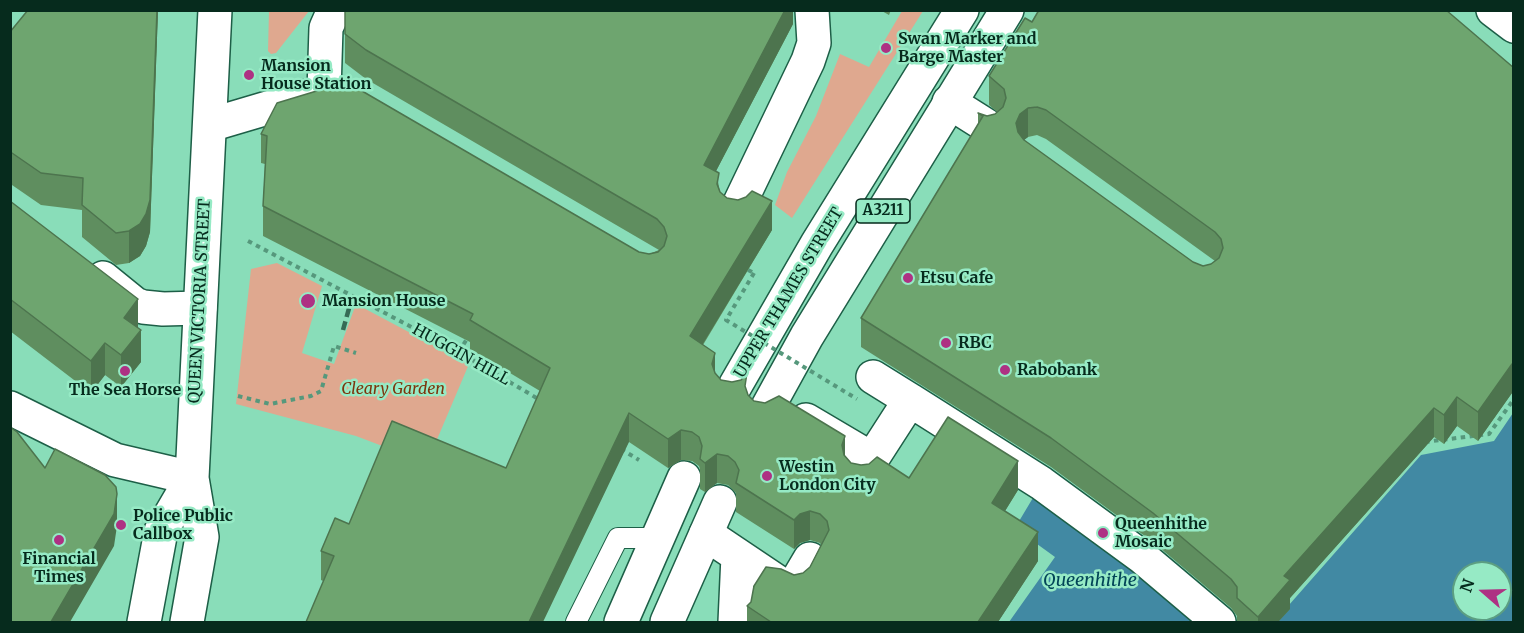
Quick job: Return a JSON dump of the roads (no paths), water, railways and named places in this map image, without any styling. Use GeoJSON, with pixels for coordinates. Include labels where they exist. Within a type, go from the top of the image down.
{"type":"FeatureCollection","features":[{"type":"Feature","properties":{"kind":"street","name":"QUEEN VICTORIA STREET"},"geometry":{"type":"LineString","coordinates":[[187,622],[202,537],[192,478],[215,10]]}},
{"type":"Feature","properties":{"kind":"street"},"geometry":{"type":"LineString","coordinates":[[210,125],[340,93],[326,28],[334,10]]}},
{"type":"Feature","properties":{"kind":"street"},"geometry":{"type":"LineString","coordinates":[[736,211],[808,61],[814,43],[812,10]]}},
{"type":"Feature","properties":{"kind":"street","name":"UPPER THAMES STREET"},"geometry":{"type":"LineString","coordinates":[[731,393],[817,244],[962,10]]}},
{"type":"Feature","properties":{"kind":"street","name":"A3211"},"geometry":{"type":"LineString","coordinates":[[910,400],[867,467],[768,406],[949,102],[1007,10]]}},
{"type":"Feature","properties":{"kind":"street"},"geometry":{"type":"LineString","coordinates":[[1493,10],[1514,26]]}},
{"type":"Feature","properties":{"kind":"street"},"geometry":{"type":"LineString","coordinates":[[949,102],[987,126]]}},
{"type":"Feature","properties":{"kind":"street"},"geometry":{"type":"LineString","coordinates":[[79,257],[135,304],[163,309],[200,308]]}},
{"type":"Feature","properties":{"kind":"street"},"geometry":{"type":"LineString","coordinates":[[865,388],[910,400],[1041,483],[1142,557],[1219,622]]}},
{"type":"Feature","properties":{"kind":"street"},"geometry":{"type":"LineString","coordinates":[[10,408],[115,460],[192,478]]}},
{"type":"Feature","properties":{"kind":"street","name":"QUEEN VICTORIA STREET"},"geometry":{"type":"LineString","coordinates":[[144,622],[161,531],[192,478]]}},
{"type":"Feature","properties":{"kind":"street"},"geometry":{"type":"LineString","coordinates":[[621,622],[684,478]]}},
{"type":"Feature","properties":{"kind":"street"},"geometry":{"type":"LineString","coordinates":[[667,622],[720,502]]}},
{"type":"Feature","properties":{"kind":"street"},"geometry":{"type":"LineString","coordinates":[[706,534],[738,556],[793,575]]}},
{"type":"Feature","properties":{"kind":"street"},"geometry":{"type":"LineString","coordinates":[[735,622],[738,556]]}},
{"type":"Feature","properties":{"kind":"lane"},"geometry":{"type":"LineString","coordinates":[[576,622],[618,538],[658,538]]}},
{"type":"Feature","properties":{"kind":"water"},"geometry":{"type":"Polygon","coordinates":[[[1513,413],[1513,622],[1274,622],[1421,455],[1494,441],[1513,413]]]}},
{"type":"Feature","properties":{"kind":"water","name":"Queenhithe"},"geometry":{"type":"Polygon","coordinates":[[[1040,486],[1206,622],[1009,622],[1055,557],[1015,528],[1040,486]]]}},
{"type":"Feature","properties":{"kind":"railway"},"geometry":{"type":"LineString","coordinates":[[343,330],[351,301]]}},
{"type":"Feature","properties":{"kind":"place","name":"Swan Marker and Barge Master"},"geometry":{"type":"Point","coordinates":[886,48]}},
{"type":"Feature","properties":{"kind":"place","name":"Mansion House Station"},"geometry":{"type":"Point","coordinates":[249,75]}},
{"type":"Feature","properties":{"kind":"place","name":"Etsu Cafe"},"geometry":{"type":"Point","coordinates":[908,278]}},
{"type":"Feature","properties":{"kind":"place","name":"Mansion House"},"geometry":{"type":"Point","coordinates":[308,301]}},
{"type":"Feature","properties":{"kind":"place","name":"RBC"},"geometry":{"type":"Point","coordinates":[946,343]}},
{"type":"Feature","properties":{"kind":"place","name":"Rabobank"},"geometry":{"type":"Point","coordinates":[1005,370]}},
{"type":"Feature","properties":{"kind":"place","name":"The Sea Horse"},"geometry":{"type":"Point","coordinates":[125,371]}},
{"type":"Feature","properties":{"kind":"place","name":"Westin London City"},"geometry":{"type":"Point","coordinates":[767,476]}},
{"type":"Feature","properties":{"kind":"place","name":"Police Public Callbox"},"geometry":{"type":"Point","coordinates":[121,525]}},
{"type":"Feature","properties":{"kind":"place","name":"Queenhithe Mosaic"},"geometry":{"type":"Point","coordinates":[1103,533]}},
{"type":"Feature","properties":{"kind":"place","name":"Financial Times"},"geometry":{"type":"Point","coordinates":[59,540]}},
{"type":"Feature","properties":{"kind":"park label","name":"Cleary Garden"},"geometry":{"type":"Point","coordinates":[393,389]}}]}
